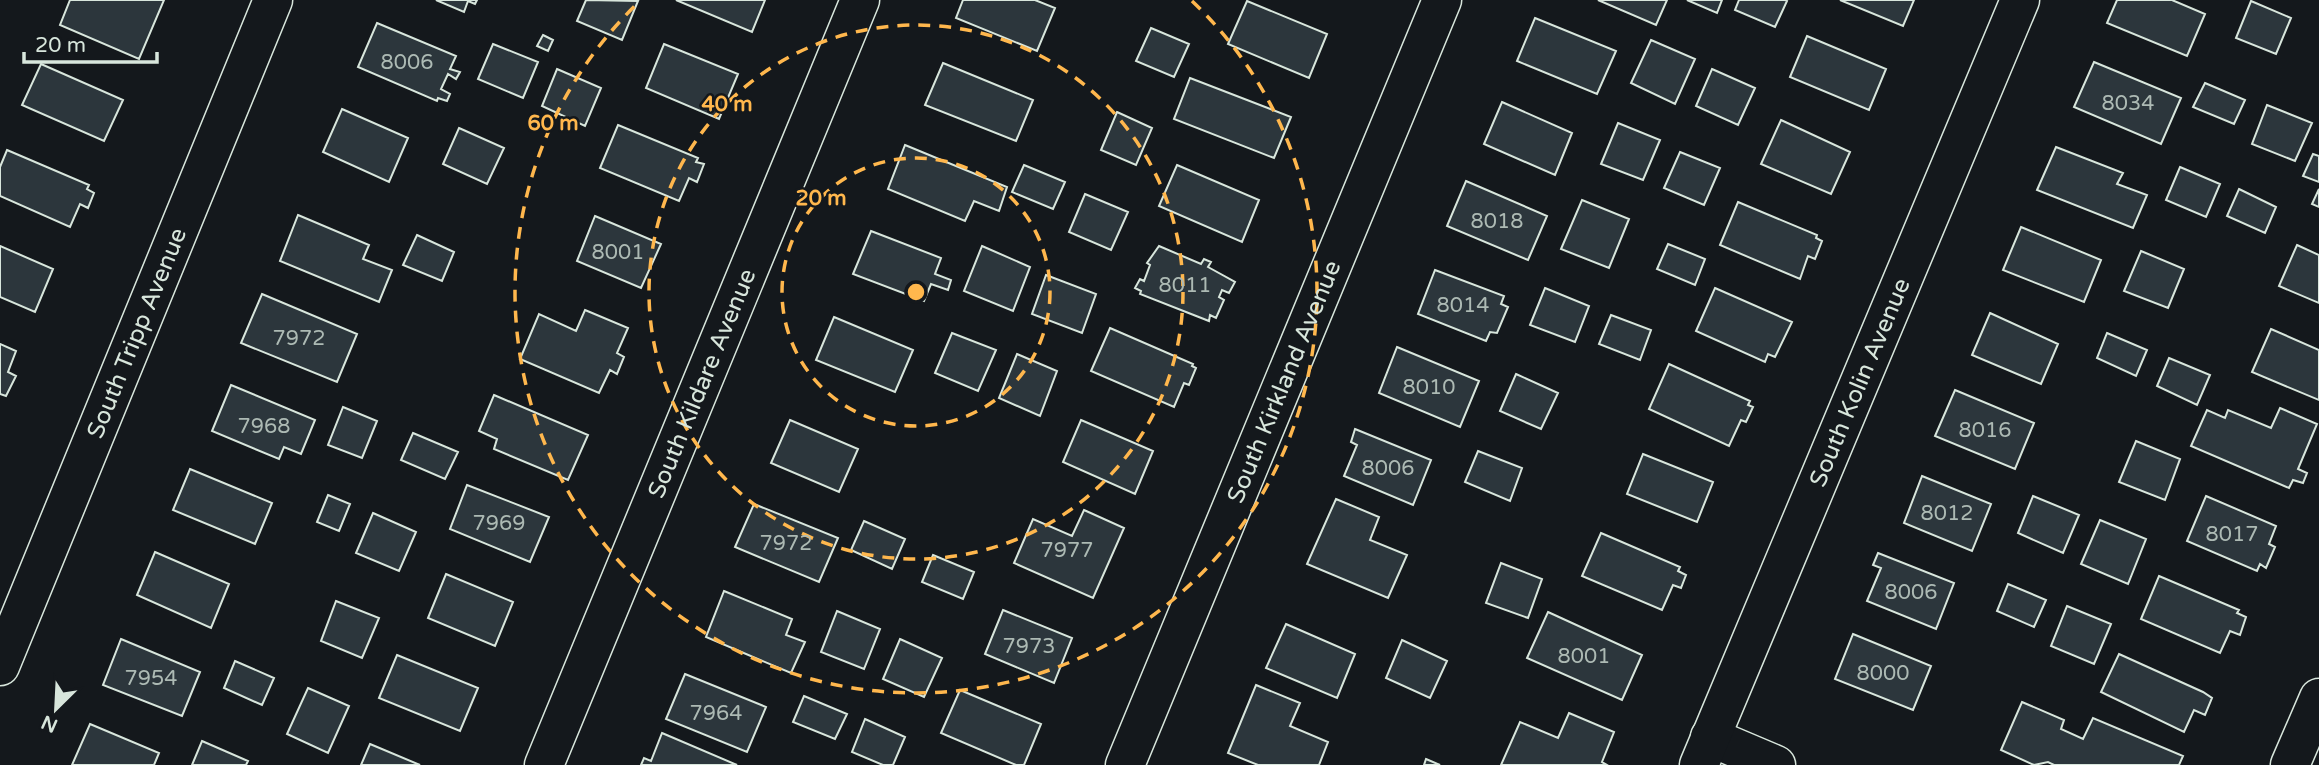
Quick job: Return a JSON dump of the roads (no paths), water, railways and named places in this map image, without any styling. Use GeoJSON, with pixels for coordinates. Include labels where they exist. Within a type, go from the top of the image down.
{"type":"FeatureCollection","features":[{"type":"Feature","properties":{"kind":"street","name":"South Tripp Avenue"},"geometry":{"type":"LineString","coordinates":[[0,666],[273,0]]}},
{"type":"Feature","properties":{"kind":"street","name":"South Kildare Avenue"},"geometry":{"type":"LineString","coordinates":[[544,765],[860,0]]}},
{"type":"Feature","properties":{"kind":"street","name":"South Kirkland Avenue"},"geometry":{"type":"LineString","coordinates":[[1125,765],[1442,0]]}},
{"type":"Feature","properties":{"kind":"street","name":"South Kolin Avenue"},"geometry":{"type":"LineString","coordinates":[[1705,751],[2020,0]]}},
{"type":"Feature","properties":{"kind":"street"},"geometry":{"type":"LineString","coordinates":[[2290,765],[2319,698]]}},
{"type":"Feature","properties":{"kind":"street"},"geometry":{"type":"LineString","coordinates":[[1705,751],[1776,765]]}}]}
